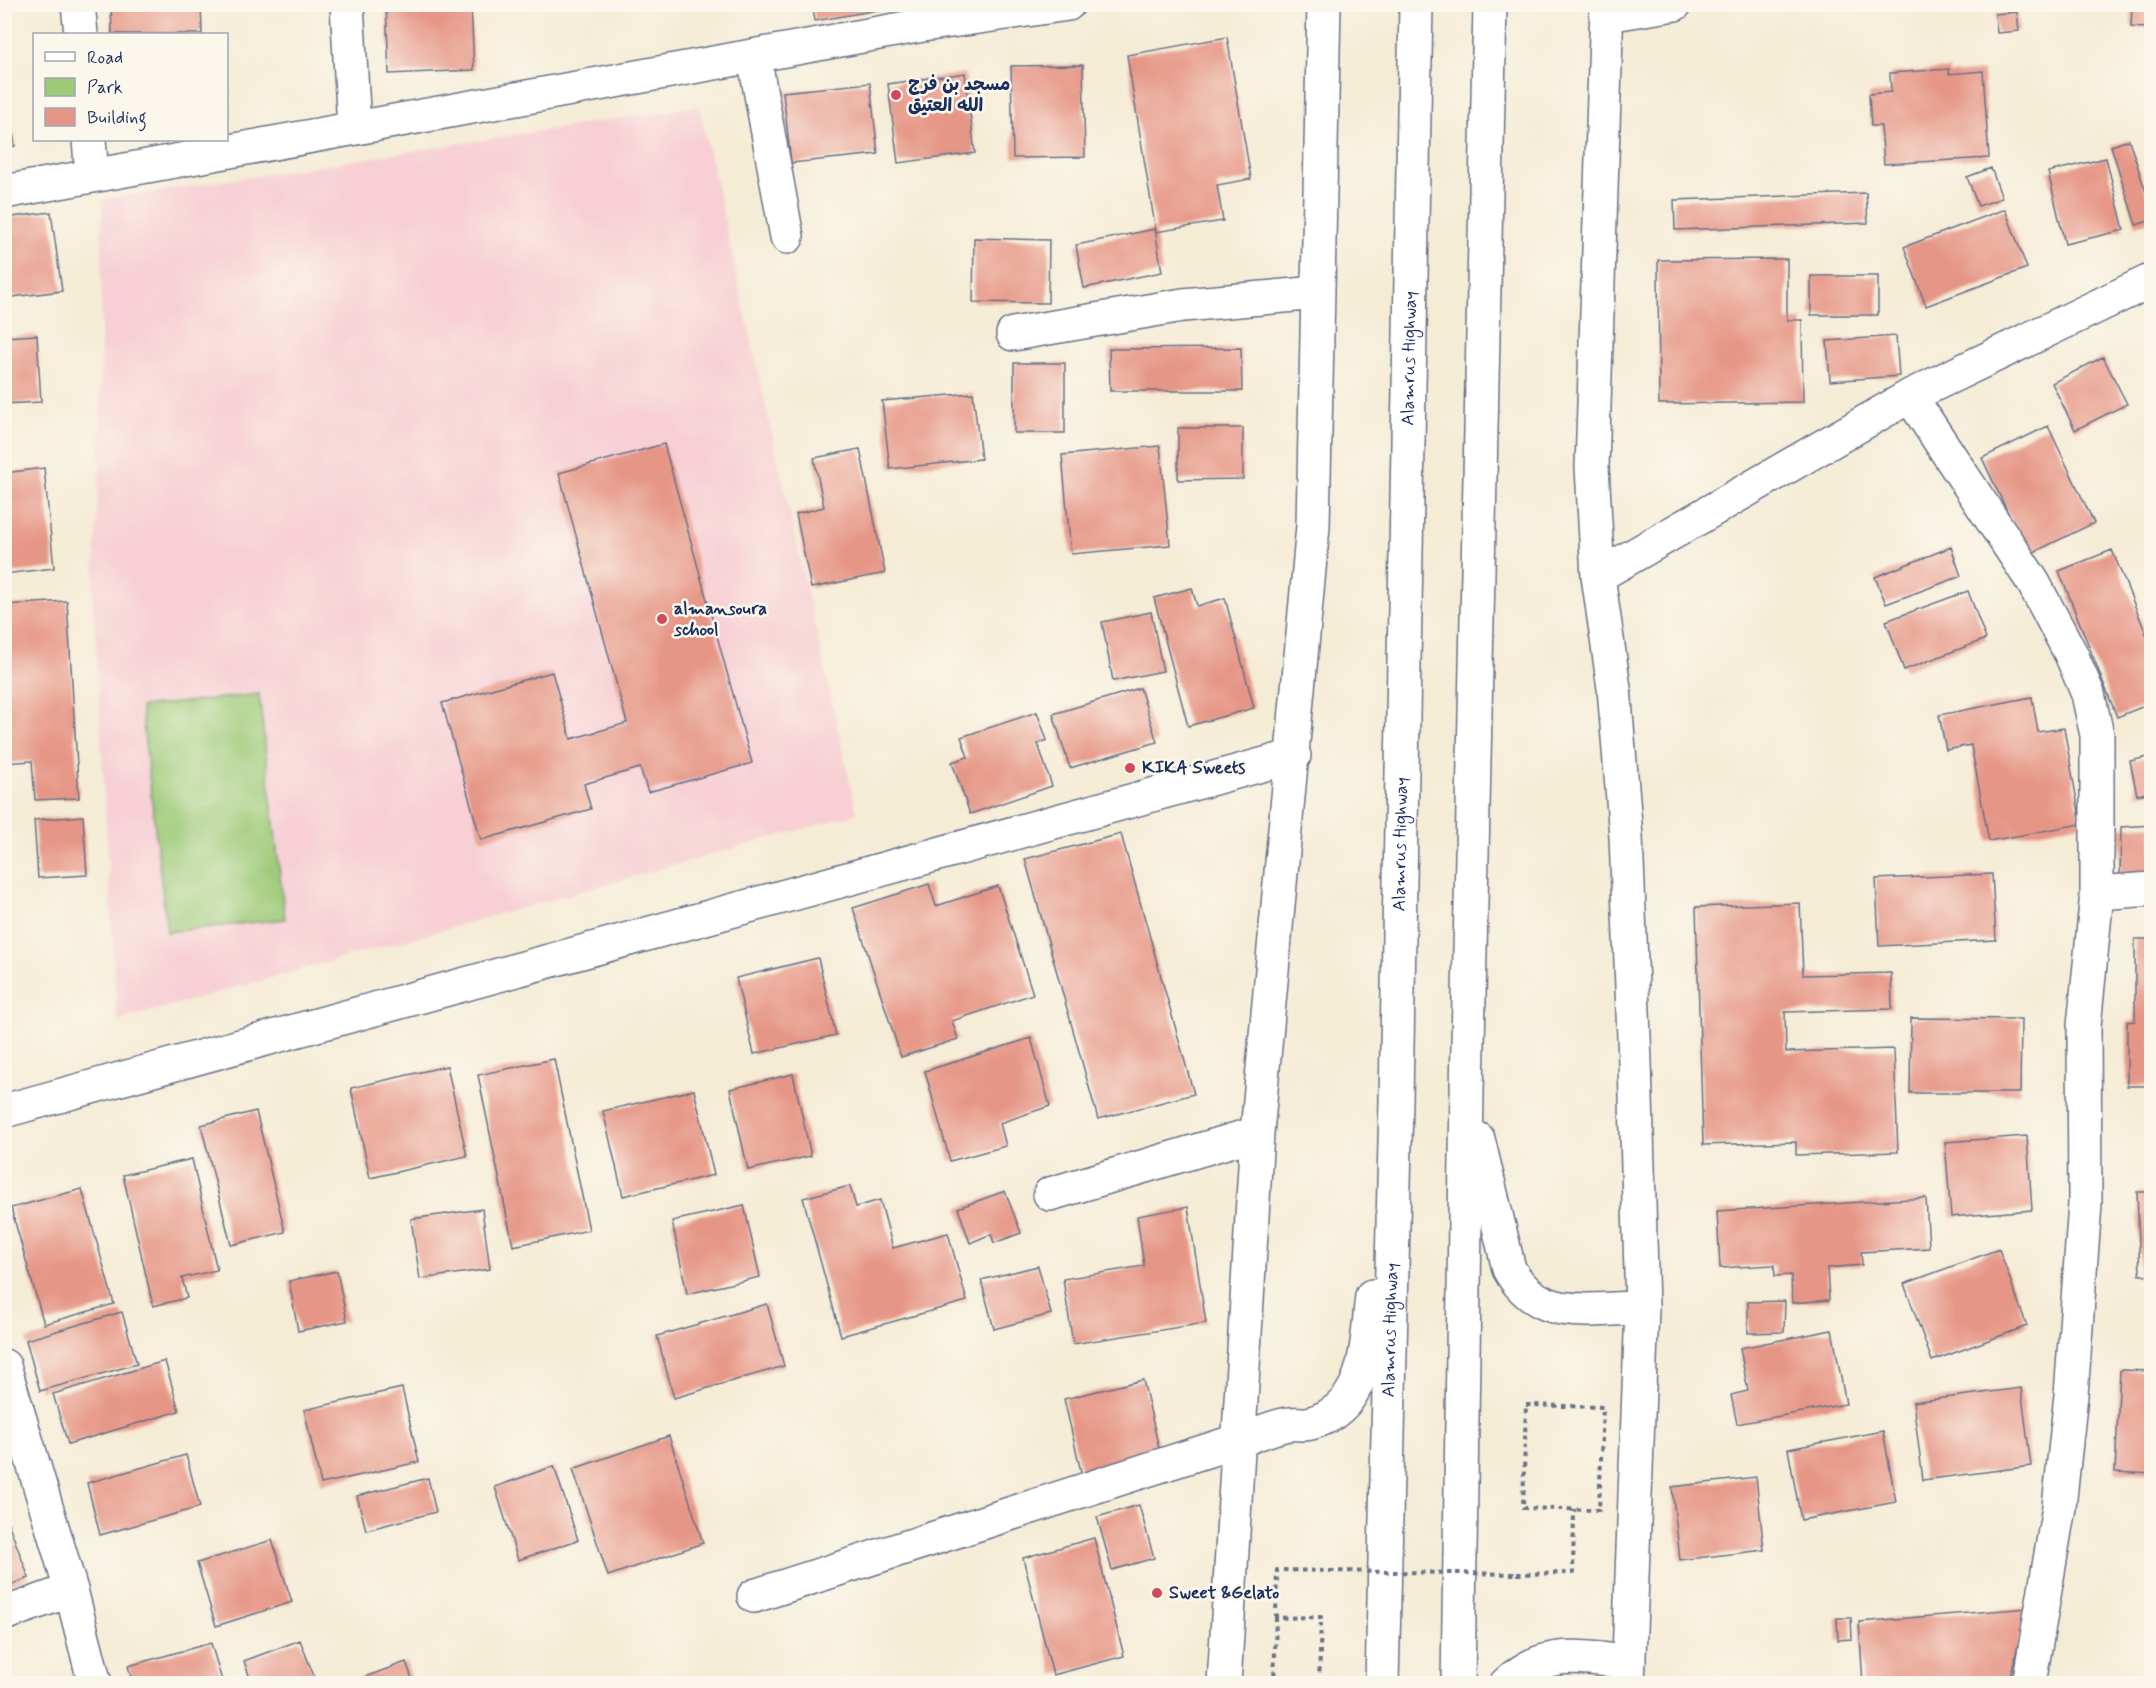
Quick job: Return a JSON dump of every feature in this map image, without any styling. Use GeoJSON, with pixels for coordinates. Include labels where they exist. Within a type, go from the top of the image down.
{"type":"FeatureCollection","features":[{"type":"Feature","properties":{"kind":"street"},"geometry":{"type":"LineString","coordinates":[[78,4],[81,33]]}},
{"type":"Feature","properties":{"kind":"street"},"geometry":{"type":"LineString","coordinates":[[347,4],[354,128]]}},
{"type":"Feature","properties":{"kind":"street"},"geometry":{"type":"LineString","coordinates":[[4,192],[754,56],[922,15],[1068,4]]}},
{"type":"Feature","properties":{"kind":"street"},"geometry":{"type":"LineString","coordinates":[[1224,1683],[1257,1133],[1294,756],[1313,526],[1324,4]]}},
{"type":"Feature","properties":{"kind":"street","name":"Alamrus Highway"},"geometry":{"type":"LineString","coordinates":[[1382,1683],[1396,1101],[1416,4]]}},
{"type":"Feature","properties":{"kind":"street"},"geometry":{"type":"LineString","coordinates":[[1458,1683],[1467,1092],[1490,4]]}},
{"type":"Feature","properties":{"kind":"street"},"geometry":{"type":"LineString","coordinates":[[1506,1683],[1523,1668],[1544,1659],[1567,1657],[1629,1673],[1642,1308],[1626,837],[1614,688],[1598,576],[1592,467],[1607,10],[1675,4]]}},
{"type":"Feature","properties":{"kind":"street"},"geometry":{"type":"LineString","coordinates":[[754,56],[788,237]]}},
{"type":"Feature","properties":{"kind":"street"},"geometry":{"type":"LineString","coordinates":[[89,141],[92,176]]}},
{"type":"Feature","properties":{"kind":"street"},"geometry":{"type":"LineString","coordinates":[[1598,576],[1910,396],[2151,280]]}},
{"type":"Feature","properties":{"kind":"street"},"geometry":{"type":"LineString","coordinates":[[1013,334],[1183,305],[1318,293]]}},
{"type":"Feature","properties":{"kind":"street"},"geometry":{"type":"LineString","coordinates":[[1910,396],[2033,582],[2072,654],[2088,694],[2097,735],[2097,893],[2084,1026],[2085,1204],[2071,1395],[2059,1507],[2029,1683]]}},
{"type":"Feature","properties":{"kind":"street"},"geometry":{"type":"LineString","coordinates":[[4,1111],[1294,756]]}},
{"type":"Feature","properties":{"kind":"street"},"geometry":{"type":"LineString","coordinates":[[2097,893],[2151,889]]}},
{"type":"Feature","properties":{"kind":"street"},"geometry":{"type":"LineString","coordinates":[[1467,1092],[1509,1269],[1518,1286],[1533,1300],[1551,1307],[1642,1308]]}},
{"type":"Feature","properties":{"kind":"street"},"geometry":{"type":"LineString","coordinates":[[754,1596],[1287,1425],[1310,1423],[1332,1413],[1351,1397],[1362,1376],[1396,1101]]}},
{"type":"Feature","properties":{"kind":"street"},"geometry":{"type":"LineString","coordinates":[[1050,1194],[1257,1133]]}},
{"type":"Feature","properties":{"kind":"street"},"geometry":{"type":"LineString","coordinates":[[4,1366],[71,1590],[95,1683]]}},
{"type":"Feature","properties":{"kind":"street"},"geometry":{"type":"LineString","coordinates":[[4,1614],[71,1590]]}},
{"type":"Feature","properties":{"kind":"path"},"geometry":{"type":"LineString","coordinates":[[1526,1405],[1602,1407],[1599,1509],[1574,1509],[1522,1508],[1526,1405]]}},
{"type":"Feature","properties":{"kind":"path"},"geometry":{"type":"LineString","coordinates":[[1274,1683],[1278,1570],[1573,1573],[1574,1509]]}},
{"type":"Feature","properties":{"kind":"path"},"geometry":{"type":"LineString","coordinates":[[1276,1618],[1321,1617],[1319,1683]]}},
{"type":"Feature","properties":{"kind":"shaded area"},"geometry":{"type":"Polygon","coordinates":[[[699,106],[857,814],[117,1021],[93,596],[100,456],[102,200],[699,106]]]}},
{"type":"Feature","properties":{"kind":"green space"},"geometry":{"type":"Polygon","coordinates":[[[259,694],[285,919],[167,932],[141,707],[259,694]]]}},
{"type":"Feature","properties":{"kind":"building"},"geometry":{"type":"Polygon","coordinates":[[[111,4],[201,4],[202,33],[112,33],[111,4]]]}},
{"type":"Feature","properties":{"kind":"building"},"geometry":{"type":"Polygon","coordinates":[[[386,4],[471,4],[474,70],[389,74],[386,4]]]}},
{"type":"Feature","properties":{"kind":"building"},"geometry":{"type":"Polygon","coordinates":[[[812,4],[900,4],[900,6],[815,21],[812,4]]]}},
{"type":"Feature","properties":{"kind":"building"},"geometry":{"type":"Polygon","coordinates":[[[2132,4],[2152,4],[2152,20],[2148,20],[2147,28],[2131,27],[2132,4]]]}},
{"type":"Feature","properties":{"kind":"building"},"geometry":{"type":"Polygon","coordinates":[[[2017,12],[2019,31],[1997,33],[1995,14],[2017,12]]]}},
{"type":"Feature","properties":{"kind":"building"},"geometry":{"type":"Polygon","coordinates":[[[1227,37],[1251,179],[1217,185],[1223,221],[1156,232],[1127,55],[1227,37]]]}},
{"type":"Feature","properties":{"kind":"building"},"geometry":{"type":"Polygon","coordinates":[[[1083,65],[1085,157],[1013,158],[1011,66],[1083,65]]]}},
{"type":"Feature","properties":{"kind":"building"},"geometry":{"type":"Polygon","coordinates":[[[1949,69],[1949,74],[1983,71],[1989,158],[1884,164],[1881,126],[1871,126],[1869,94],[1891,92],[1890,73],[1949,69]]]}},
{"type":"Feature","properties":{"kind":"building"},"geometry":{"type":"Polygon","coordinates":[[[965,73],[975,153],[898,163],[888,84],[965,73]]]}},
{"type":"Feature","properties":{"kind":"building"},"geometry":{"type":"Polygon","coordinates":[[[4,81],[15,146],[4,147],[4,81]]]}},
{"type":"Feature","properties":{"kind":"building"},"geometry":{"type":"Polygon","coordinates":[[[870,83],[878,154],[791,163],[783,92],[870,83]]]}},
{"type":"Feature","properties":{"kind":"building"},"geometry":{"type":"Polygon","coordinates":[[[2129,140],[2152,211],[2152,220],[2136,225],[2111,146],[2129,140]]]}},
{"type":"Feature","properties":{"kind":"building"},"geometry":{"type":"Polygon","coordinates":[[[2106,158],[2124,230],[2065,244],[2048,172],[2106,158]]]}},
{"type":"Feature","properties":{"kind":"building"},"geometry":{"type":"Polygon","coordinates":[[[1991,168],[2002,198],[1978,206],[1967,177],[1991,168]]]}},
{"type":"Feature","properties":{"kind":"building"},"geometry":{"type":"Polygon","coordinates":[[[1866,193],[1868,223],[1675,230],[1674,200],[1866,193]]]}},
{"type":"Feature","properties":{"kind":"building"},"geometry":{"type":"Polygon","coordinates":[[[2005,209],[2027,268],[1926,306],[1904,247],[2005,209]]]}},
{"type":"Feature","properties":{"kind":"building"},"geometry":{"type":"Polygon","coordinates":[[[51,212],[62,291],[4,298],[4,218],[51,212]]]}},
{"type":"Feature","properties":{"kind":"building"},"geometry":{"type":"Polygon","coordinates":[[[1155,229],[1162,272],[1084,288],[1076,245],[1155,229]]]}},
{"type":"Feature","properties":{"kind":"building"},"geometry":{"type":"Polygon","coordinates":[[[974,238],[1049,240],[1048,303],[973,302],[974,238]]]}},
{"type":"Feature","properties":{"kind":"building"},"geometry":{"type":"Polygon","coordinates":[[[1787,259],[1787,320],[1802,320],[1803,402],[1659,404],[1658,260],[1787,259]]]}},
{"type":"Feature","properties":{"kind":"building"},"geometry":{"type":"Polygon","coordinates":[[[1811,276],[1878,276],[1878,315],[1811,315],[1811,276]]]}},
{"type":"Feature","properties":{"kind":"building"},"geometry":{"type":"Polygon","coordinates":[[[37,335],[41,402],[4,404],[4,337],[37,335]]]}},
{"type":"Feature","properties":{"kind":"building"},"geometry":{"type":"Polygon","coordinates":[[[1896,336],[1899,376],[1830,381],[1827,341],[1896,336]]]}},
{"type":"Feature","properties":{"kind":"building"},"geometry":{"type":"Polygon","coordinates":[[[1241,348],[1242,391],[1110,391],[1109,349],[1241,348]]]}},
{"type":"Feature","properties":{"kind":"building"},"geometry":{"type":"Polygon","coordinates":[[[2103,357],[2127,404],[2075,430],[2052,383],[2103,357]]]}},
{"type":"Feature","properties":{"kind":"building"},"geometry":{"type":"Polygon","coordinates":[[[1014,363],[1065,363],[1065,433],[1014,433],[1014,363]]]}},
{"type":"Feature","properties":{"kind":"building"},"geometry":{"type":"Polygon","coordinates":[[[973,393],[981,459],[890,469],[882,401],[973,393]]]}},
{"type":"Feature","properties":{"kind":"building"},"geometry":{"type":"Polygon","coordinates":[[[2048,426],[2094,523],[2028,555],[1982,458],[2048,426]]]}},
{"type":"Feature","properties":{"kind":"building"},"geometry":{"type":"Polygon","coordinates":[[[1178,428],[1243,428],[1243,479],[1178,480],[1178,428]]]}},
{"type":"Feature","properties":{"kind":"building"},"geometry":{"type":"Polygon","coordinates":[[[664,444],[752,763],[648,792],[640,768],[584,784],[591,809],[481,840],[442,703],[552,672],[571,739],[627,723],[559,473],[664,444]]]}},
{"type":"Feature","properties":{"kind":"building"},"geometry":{"type":"Polygon","coordinates":[[[1160,446],[1170,545],[1071,554],[1062,455],[1160,446]]]}},
{"type":"Feature","properties":{"kind":"building"},"geometry":{"type":"Polygon","coordinates":[[[860,449],[885,573],[811,588],[796,514],[824,507],[814,458],[860,449]]]}},
{"type":"Feature","properties":{"kind":"building"},"geometry":{"type":"Polygon","coordinates":[[[44,468],[54,568],[4,574],[4,473],[44,468]]]}},
{"type":"Feature","properties":{"kind":"building"},"geometry":{"type":"Polygon","coordinates":[[[1951,547],[1961,576],[1886,604],[1875,577],[1951,547]]]}},
{"type":"Feature","properties":{"kind":"building"},"geometry":{"type":"Polygon","coordinates":[[[2112,550],[2152,648],[2152,703],[2117,717],[2059,571],[2112,550]]]}},
{"type":"Feature","properties":{"kind":"building"},"geometry":{"type":"Polygon","coordinates":[[[1192,588],[1197,606],[1225,598],[1254,708],[1188,726],[1154,598],[1192,588]]]}},
{"type":"Feature","properties":{"kind":"building"},"geometry":{"type":"Polygon","coordinates":[[[1968,591],[1986,639],[1904,670],[1886,621],[1968,591]]]}},
{"type":"Feature","properties":{"kind":"building"},"geometry":{"type":"Polygon","coordinates":[[[67,601],[79,798],[35,800],[32,761],[4,763],[4,605],[67,601]]]}},
{"type":"Feature","properties":{"kind":"building"},"geometry":{"type":"Polygon","coordinates":[[[1151,612],[1163,671],[1113,681],[1102,622],[1151,612]]]}},
{"type":"Feature","properties":{"kind":"building"},"geometry":{"type":"Polygon","coordinates":[[[1140,688],[1157,742],[1070,768],[1053,714],[1140,688]]]}},
{"type":"Feature","properties":{"kind":"building"},"geometry":{"type":"Polygon","coordinates":[[[2032,697],[2038,732],[2064,728],[2081,824],[1989,841],[1971,745],[1946,750],[1939,715],[2032,697]]]}},
{"type":"Feature","properties":{"kind":"building"},"geometry":{"type":"Polygon","coordinates":[[[1037,712],[1047,740],[1038,744],[1052,786],[970,814],[952,762],[968,757],[961,737],[1037,712]]]}},
{"type":"Feature","properties":{"kind":"building"},"geometry":{"type":"Polygon","coordinates":[[[2152,756],[2152,792],[2137,795],[2130,761],[2152,756]]]}},
{"type":"Feature","properties":{"kind":"building"},"geometry":{"type":"Polygon","coordinates":[[[83,816],[87,875],[38,878],[34,820],[83,816]]]}},
{"type":"Feature","properties":{"kind":"building"},"geometry":{"type":"Polygon","coordinates":[[[2152,825],[2152,877],[2120,876],[2121,827],[2152,825]]]}},
{"type":"Feature","properties":{"kind":"building"},"geometry":{"type":"Polygon","coordinates":[[[1121,834],[1194,1094],[1098,1119],[1025,859],[1121,834]]]}},
{"type":"Feature","properties":{"kind":"building"},"geometry":{"type":"Polygon","coordinates":[[[1992,874],[1996,940],[1879,946],[1876,879],[1992,874]]]}},
{"type":"Feature","properties":{"kind":"building"},"geometry":{"type":"Polygon","coordinates":[[[929,884],[936,906],[998,886],[1033,994],[952,1021],[958,1039],[901,1057],[853,908],[929,884]]]}},
{"type":"Feature","properties":{"kind":"building"},"geometry":{"type":"Polygon","coordinates":[[[1800,903],[1803,975],[1891,973],[1892,1009],[1785,1012],[1786,1052],[1894,1049],[1898,1152],[1796,1155],[1796,1142],[1703,1145],[1696,907],[1800,903]]]}},
{"type":"Feature","properties":{"kind":"building"},"geometry":{"type":"Polygon","coordinates":[[[2135,939],[2152,939],[2152,1086],[2127,1086],[2127,1022],[2135,1021],[2135,939]]]}},
{"type":"Feature","properties":{"kind":"building"},"geometry":{"type":"Polygon","coordinates":[[[818,958],[836,1035],[754,1054],[736,978],[818,958]]]}},
{"type":"Feature","properties":{"kind":"building"},"geometry":{"type":"Polygon","coordinates":[[[1911,1018],[2021,1019],[2020,1093],[1910,1093],[1911,1018]]]}},
{"type":"Feature","properties":{"kind":"building"},"geometry":{"type":"Polygon","coordinates":[[[1031,1038],[1050,1106],[1000,1123],[1006,1146],[950,1161],[925,1071],[1031,1038]]]}},
{"type":"Feature","properties":{"kind":"building"},"geometry":{"type":"Polygon","coordinates":[[[554,1059],[589,1230],[513,1246],[478,1075],[554,1059]]]}},
{"type":"Feature","properties":{"kind":"building"},"geometry":{"type":"Polygon","coordinates":[[[447,1066],[467,1156],[370,1178],[351,1088],[447,1066]]]}},
{"type":"Feature","properties":{"kind":"building"},"geometry":{"type":"Polygon","coordinates":[[[793,1074],[811,1156],[748,1170],[730,1089],[793,1074]]]}},
{"type":"Feature","properties":{"kind":"building"},"geometry":{"type":"Polygon","coordinates":[[[694,1090],[714,1175],[623,1196],[603,1111],[694,1090]]]}},
{"type":"Feature","properties":{"kind":"building"},"geometry":{"type":"Polygon","coordinates":[[[256,1111],[285,1232],[231,1245],[201,1125],[256,1111]]]}},
{"type":"Feature","properties":{"kind":"building"},"geometry":{"type":"Polygon","coordinates":[[[2027,1136],[2032,1210],[1951,1217],[1945,1142],[2027,1136]]]}},
{"type":"Feature","properties":{"kind":"building"},"geometry":{"type":"Polygon","coordinates":[[[192,1159],[217,1270],[182,1278],[187,1298],[153,1306],[123,1175],[192,1159]]]}},
{"type":"Feature","properties":{"kind":"building"},"geometry":{"type":"Polygon","coordinates":[[[850,1186],[856,1207],[880,1200],[893,1248],[948,1233],[967,1301],[841,1336],[803,1198],[850,1186]]]}},
{"type":"Feature","properties":{"kind":"building"},"geometry":{"type":"Polygon","coordinates":[[[82,1189],[114,1304],[44,1324],[11,1208],[82,1189]]]}},
{"type":"Feature","properties":{"kind":"building"},"geometry":{"type":"Polygon","coordinates":[[[1005,1191],[1021,1233],[994,1243],[991,1234],[970,1243],[958,1208],[1005,1191]]]}},
{"type":"Feature","properties":{"kind":"building"},"geometry":{"type":"Polygon","coordinates":[[[2137,1192],[2152,1192],[2152,1275],[2140,1275],[2137,1192]]]}},
{"type":"Feature","properties":{"kind":"building"},"geometry":{"type":"Polygon","coordinates":[[[1926,1198],[1929,1248],[1861,1252],[1862,1265],[1827,1268],[1829,1300],[1792,1303],[1791,1275],[1775,1276],[1774,1265],[1720,1268],[1717,1211],[1926,1198]]]}},
{"type":"Feature","properties":{"kind":"building"},"geometry":{"type":"Polygon","coordinates":[[[744,1205],[760,1277],[687,1294],[672,1221],[744,1205]]]}},
{"type":"Feature","properties":{"kind":"building"},"geometry":{"type":"Polygon","coordinates":[[[1188,1207],[1206,1323],[1073,1344],[1063,1279],[1144,1266],[1137,1216],[1188,1207]]]}},
{"type":"Feature","properties":{"kind":"building"},"geometry":{"type":"Polygon","coordinates":[[[482,1209],[490,1269],[420,1279],[411,1219],[482,1209]]]}},
{"type":"Feature","properties":{"kind":"building"},"geometry":{"type":"Polygon","coordinates":[[[1999,1249],[2027,1326],[1932,1361],[1904,1284],[1999,1249]]]}},
{"type":"Feature","properties":{"kind":"building"},"geometry":{"type":"Polygon","coordinates":[[[1038,1266],[1051,1314],[994,1329],[981,1280],[1038,1266]]]}},
{"type":"Feature","properties":{"kind":"building"},"geometry":{"type":"Polygon","coordinates":[[[337,1271],[347,1321],[298,1331],[289,1281],[337,1271]]]}},
{"type":"Feature","properties":{"kind":"building"},"geometry":{"type":"Polygon","coordinates":[[[1785,1301],[1784,1332],[1748,1333],[1748,1302],[1785,1301]]]}},
{"type":"Feature","properties":{"kind":"building"},"geometry":{"type":"Polygon","coordinates":[[[767,1304],[784,1366],[674,1398],[657,1336],[767,1304]]]}},
{"type":"Feature","properties":{"kind":"building"},"geometry":{"type":"Polygon","coordinates":[[[122,1312],[137,1364],[40,1391],[26,1340],[122,1312]]]}},
{"type":"Feature","properties":{"kind":"building"},"geometry":{"type":"Polygon","coordinates":[[[1832,1330],[1846,1404],[1737,1424],[1731,1395],[1748,1391],[1740,1348],[1832,1330]]]}},
{"type":"Feature","properties":{"kind":"building"},"geometry":{"type":"Polygon","coordinates":[[[165,1361],[179,1411],[68,1444],[53,1394],[165,1361]]]}},
{"type":"Feature","properties":{"kind":"building"},"geometry":{"type":"Polygon","coordinates":[[[2120,1370],[2152,1371],[2152,1474],[2115,1472],[2120,1370]]]}},
{"type":"Feature","properties":{"kind":"building"},"geometry":{"type":"Polygon","coordinates":[[[1143,1380],[1162,1461],[1083,1480],[1064,1399],[1143,1380]]]}},
{"type":"Feature","properties":{"kind":"building"},"geometry":{"type":"Polygon","coordinates":[[[402,1388],[419,1462],[321,1484],[304,1410],[402,1388]]]}},
{"type":"Feature","properties":{"kind":"building"},"geometry":{"type":"Polygon","coordinates":[[[2021,1388],[2031,1466],[1923,1480],[1913,1402],[2021,1388]]]}},
{"type":"Feature","properties":{"kind":"building"},"geometry":{"type":"Polygon","coordinates":[[[1883,1431],[1896,1502],[1801,1520],[1788,1449],[1883,1431]]]}},
{"type":"Feature","properties":{"kind":"building"},"geometry":{"type":"Polygon","coordinates":[[[669,1436],[703,1543],[608,1576],[573,1469],[669,1436]]]}},
{"type":"Feature","properties":{"kind":"building"},"geometry":{"type":"Polygon","coordinates":[[[186,1455],[200,1507],[100,1535],[87,1483],[186,1455]]]}},
{"type":"Feature","properties":{"kind":"building"},"geometry":{"type":"Polygon","coordinates":[[[554,1466],[578,1540],[518,1560],[495,1487],[554,1466]]]}},
{"type":"Feature","properties":{"kind":"building"},"geometry":{"type":"Polygon","coordinates":[[[1756,1477],[1764,1550],[1680,1560],[1672,1487],[1756,1477]]]}},
{"type":"Feature","properties":{"kind":"building"},"geometry":{"type":"Polygon","coordinates":[[[428,1478],[436,1512],[366,1530],[357,1496],[428,1478]]]}},
{"type":"Feature","properties":{"kind":"building"},"geometry":{"type":"Polygon","coordinates":[[[1139,1505],[1154,1558],[1112,1570],[1097,1517],[1139,1505]]]}},
{"type":"Feature","properties":{"kind":"building"},"geometry":{"type":"Polygon","coordinates":[[[4,1512],[29,1578],[4,1587],[4,1512]]]}},
{"type":"Feature","properties":{"kind":"building"},"geometry":{"type":"Polygon","coordinates":[[[1094,1538],[1124,1656],[1053,1675],[1023,1558],[1094,1538]]]}},
{"type":"Feature","properties":{"kind":"building"},"geometry":{"type":"Polygon","coordinates":[[[272,1540],[292,1602],[216,1626],[197,1563],[272,1540]]]}},
{"type":"Feature","properties":{"kind":"building"},"geometry":{"type":"Polygon","coordinates":[[[2028,1608],[2008,1684],[1863,1684],[1859,1622],[2028,1608]]]}},
{"type":"Feature","properties":{"kind":"building"},"geometry":{"type":"Polygon","coordinates":[[[1837,1618],[1851,1618],[1852,1639],[1838,1640],[1837,1618]]]}},
{"type":"Feature","properties":{"kind":"building"},"geometry":{"type":"Polygon","coordinates":[[[300,1640],[317,1684],[252,1684],[244,1661],[300,1640]]]}},
{"type":"Feature","properties":{"kind":"building"},"geometry":{"type":"Polygon","coordinates":[[[211,1643],[223,1684],[133,1684],[128,1666],[211,1643]]]}},
{"type":"Feature","properties":{"kind":"building"},"geometry":{"type":"Polygon","coordinates":[[[406,1662],[414,1684],[348,1684],[348,1683],[406,1662]]]}},
{"type":"Feature","properties":{"kind":"place","name":"مسجد بن فرج الله العتيق"},"geometry":{"type":"Point","coordinates":[896,95]}},
{"type":"Feature","properties":{"kind":"place","name":"almansoura school"},"geometry":{"type":"Point","coordinates":[662,619]}},
{"type":"Feature","properties":{"kind":"place","name":"KIKA Sweets"},"geometry":{"type":"Point","coordinates":[1130,768]}},
{"type":"Feature","properties":{"kind":"place","name":"Sweet &Gelato"},"geometry":{"type":"Point","coordinates":[1157,1593]}}]}
